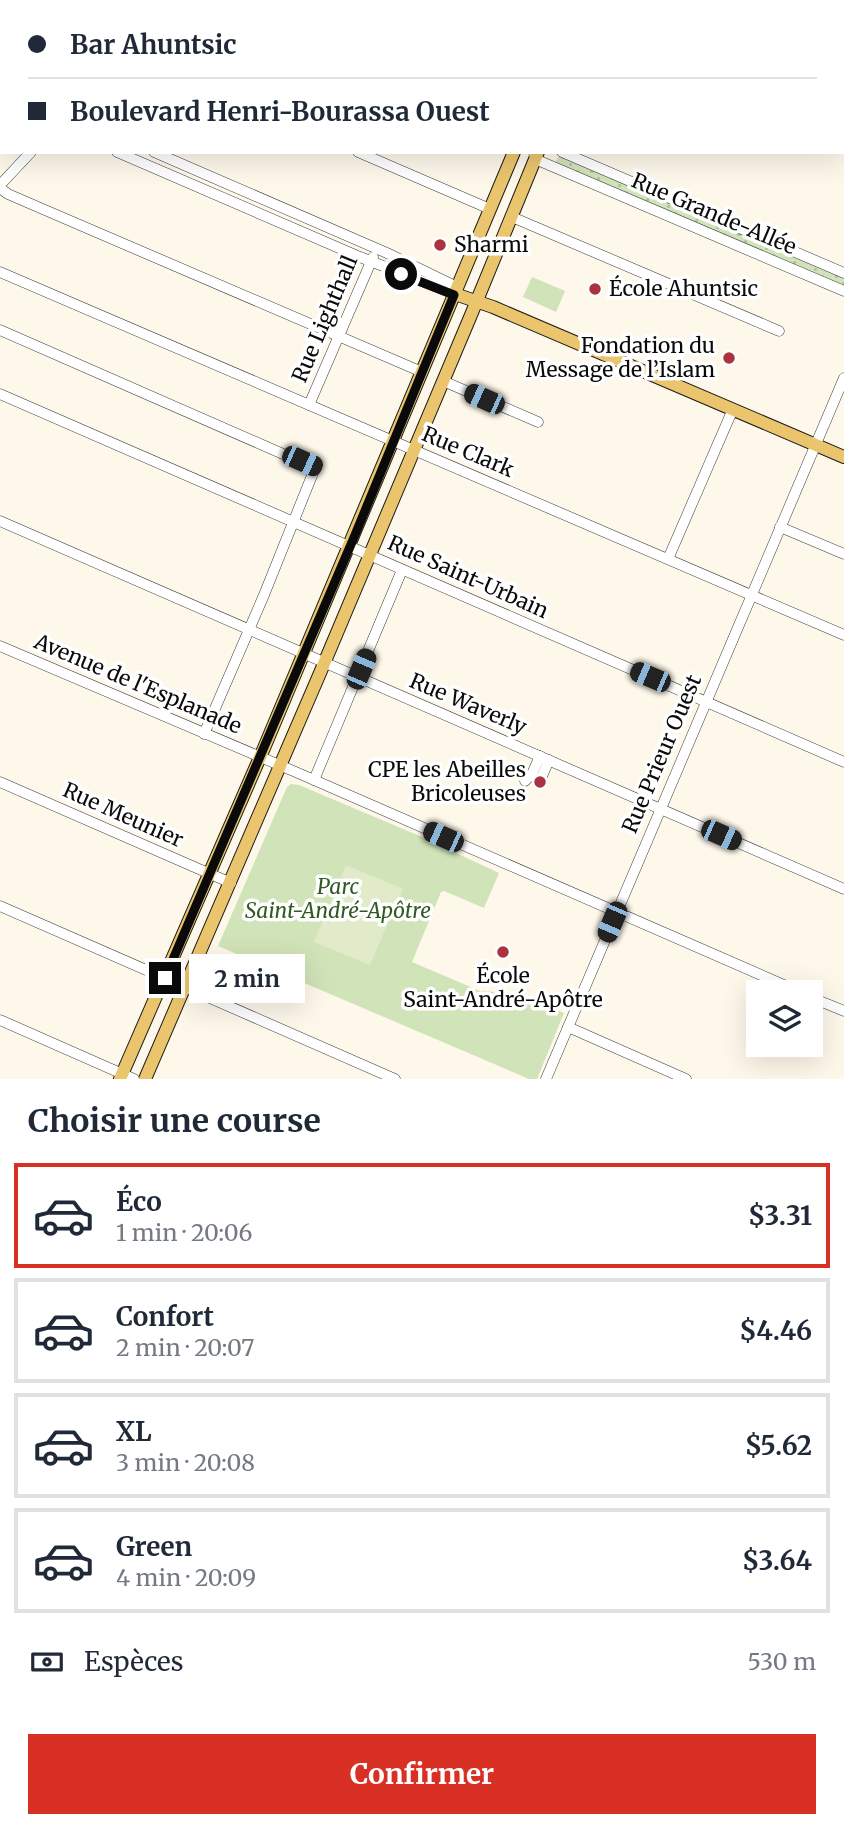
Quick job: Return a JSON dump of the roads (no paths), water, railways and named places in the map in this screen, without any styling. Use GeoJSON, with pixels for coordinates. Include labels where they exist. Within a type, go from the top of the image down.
{"type":"FeatureCollection","features":[{"type":"Feature","properties":{"kind":"main road"},"geometry":{"type":"LineString","coordinates":[[125,1077],[513,154]]}},
{"type":"Feature","properties":{"kind":"main road"},"geometry":{"type":"LineString","coordinates":[[145,1079],[325,663],[443,381],[482,302],[536,154]]}},
{"type":"Feature","properties":{"kind":"main road"},"geometry":{"type":"LineString","coordinates":[[456,291],[844,457]]}},
{"type":"Feature","properties":{"kind":"street"},"geometry":{"type":"LineString","coordinates":[[30,154],[0,187],[8,194],[422,372]]}},
{"type":"Feature","properties":{"kind":"street"},"geometry":{"type":"LineString","coordinates":[[122,154],[371,261],[456,291]]}},
{"type":"Feature","properties":{"kind":"street"},"geometry":{"type":"LineString","coordinates":[[158,154],[425,270],[456,291]]}},
{"type":"Feature","properties":{"kind":"street"},"geometry":{"type":"LineString","coordinates":[[363,154],[490,208]]}},
{"type":"Feature","properties":{"kind":"street","name":"Rue Grande-Allée"},"geometry":{"type":"LineString","coordinates":[[536,154],[844,292]]}},
{"type":"Feature","properties":{"kind":"street","name":"Rue Grande-Allée"},"geometry":{"type":"LineString","coordinates":[[567,154],[844,273]]}},
{"type":"Feature","properties":{"kind":"street"},"geometry":{"type":"LineString","coordinates":[[512,217],[779,331]]}},
{"type":"Feature","properties":{"kind":"street","name":"Rue Lighthall"},"geometry":{"type":"LineString","coordinates":[[309,405],[377,248]]}},
{"type":"Feature","properties":{"kind":"street","name":"Rue Clark"},"geometry":{"type":"LineString","coordinates":[[0,272],[844,635]]}},
{"type":"Feature","properties":{"kind":"street"},"geometry":{"type":"LineString","coordinates":[[0,330],[315,468],[204,734]]}},
{"type":"Feature","properties":{"kind":"street","name":"Rue Prieur Ouest"},"geometry":{"type":"LineString","coordinates":[[546,1079],[844,378]]}},
{"type":"Feature","properties":{"kind":"street"},"geometry":{"type":"LineString","coordinates":[[443,381],[538,422]]}},
{"type":"Feature","properties":{"kind":"street","name":"Rue Saint-Urbain"},"geometry":{"type":"LineString","coordinates":[[0,394],[844,762]]}},
{"type":"Feature","properties":{"kind":"street"},"geometry":{"type":"LineString","coordinates":[[668,559],[733,409]]}},
{"type":"Feature","properties":{"kind":"street","name":"Rue Waverly"},"geometry":{"type":"LineString","coordinates":[[0,521],[844,889]]}},
{"type":"Feature","properties":{"kind":"street"},"geometry":{"type":"LineString","coordinates":[[780,527],[844,554]]}},
{"type":"Feature","properties":{"kind":"street"},"geometry":{"type":"LineString","coordinates":[[314,780],[402,570]]}},
{"type":"Feature","properties":{"kind":"street","name":"Avenue de l'Esplanade"},"geometry":{"type":"LineString","coordinates":[[0,646],[772,980]]}},
{"type":"Feature","properties":{"kind":"street"},"geometry":{"type":"LineString","coordinates":[[542,776],[545,758]]}},
{"type":"Feature","properties":{"kind":"street"},"geometry":{"type":"LineString","coordinates":[[525,781],[545,758]]}},
{"type":"Feature","properties":{"kind":"street","name":"Rue Meunier"},"geometry":{"type":"LineString","coordinates":[[0,782],[230,883]]}},
{"type":"Feature","properties":{"kind":"street"},"geometry":{"type":"LineString","coordinates":[[0,906],[395,1079]]}},
{"type":"Feature","properties":{"kind":"street"},"geometry":{"type":"LineString","coordinates":[[823,1002],[844,1011]]}},
{"type":"Feature","properties":{"kind":"street"},"geometry":{"type":"LineString","coordinates":[[0,1020],[125,1077]]}},
{"type":"Feature","properties":{"kind":"street"},"geometry":{"type":"LineString","coordinates":[[568,1027],[686,1079]]}},
{"type":"Feature","properties":{"kind":"place","name":"Sharmi"},"geometry":{"type":"Point","coordinates":[440,245]}},
{"type":"Feature","properties":{"kind":"place","name":"École Ahuntsic"},"geometry":{"type":"Point","coordinates":[595,289]}},
{"type":"Feature","properties":{"kind":"place","name":"Fondation du Message de l’Islam"},"geometry":{"type":"Point","coordinates":[729,358]}},
{"type":"Feature","properties":{"kind":"place","name":"CPE les Abeilles Bricoleuses"},"geometry":{"type":"Point","coordinates":[540,782]}},
{"type":"Feature","properties":{"kind":"place","name":"École Saint-André-Apôtre"},"geometry":{"type":"Point","coordinates":[503,952]}},
{"type":"Feature","properties":{"kind":"park label","name":"Parc Saint-André-Apôtre"},"geometry":{"type":"Point","coordinates":[338,899]}}]}
